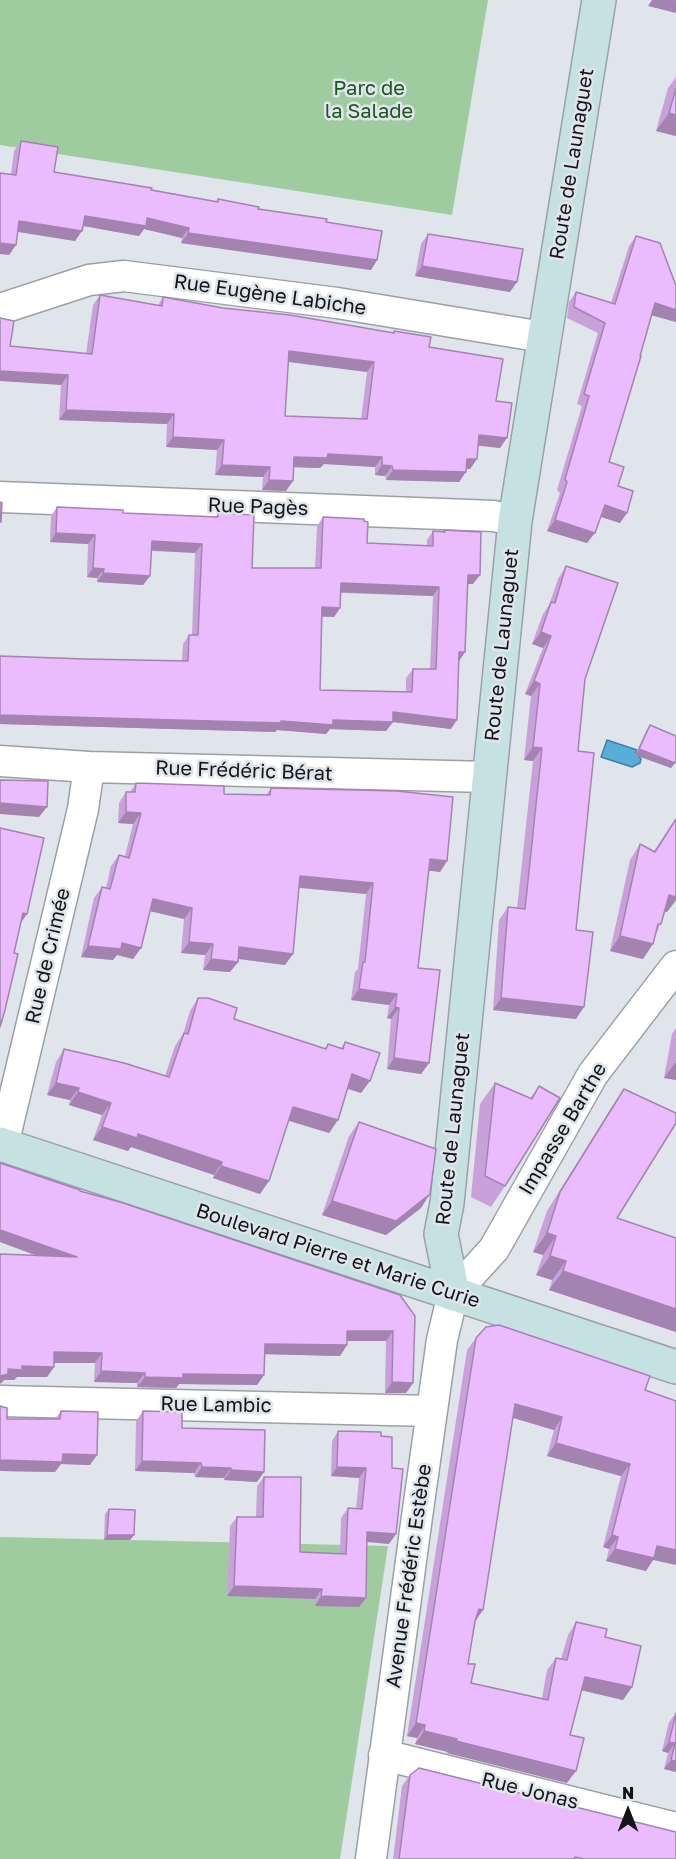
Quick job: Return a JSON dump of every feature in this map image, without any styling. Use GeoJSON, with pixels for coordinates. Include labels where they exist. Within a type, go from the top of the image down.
{"type":"FeatureCollection","features":[{"type":"Feature","properties":{"kind":"main road","name":"Route de Launaguet"},"geometry":{"type":"LineString","coordinates":[[453,1294],[441,1233],[447,1203],[515,521],[599,0]]}},
{"type":"Feature","properties":{"kind":"main road","name":"Boulevard Pierre et Marie Curie"},"geometry":{"type":"LineString","coordinates":[[2,1145],[676,1367]]}},
{"type":"Feature","properties":{"kind":"street","name":"Rue Eugène Labiche"},"geometry":{"type":"LineString","coordinates":[[0,309],[89,280],[124,276],[337,303],[543,337]]}},
{"type":"Feature","properties":{"kind":"street","name":"Rue Pagès"},"geometry":{"type":"LineString","coordinates":[[0,497],[494,516],[515,521]]}},
{"type":"Feature","properties":{"kind":"street","name":"Rue Frédéric Bérat"},"geometry":{"type":"LineString","coordinates":[[0,761],[89,766],[488,777]]}},
{"type":"Feature","properties":{"kind":"street","name":"Rue de Crimée"},"geometry":{"type":"LineString","coordinates":[[2,1145],[83,809],[89,766]]}},
{"type":"Feature","properties":{"kind":"street","name":"Impasse Barthe"},"geometry":{"type":"LineString","coordinates":[[453,1294],[494,1249],[593,1074],[676,966]]}},
{"type":"Feature","properties":{"kind":"street","name":"Avenue Frédéric Estèbe"},"geometry":{"type":"LineString","coordinates":[[371,1859],[442,1340],[453,1294]]}},
{"type":"Feature","properties":{"kind":"street","name":"Rue Lambic"},"geometry":{"type":"LineString","coordinates":[[0,1401],[432,1411]]}},
{"type":"Feature","properties":{"kind":"street","name":"Rue Jonas"},"geometry":{"type":"LineString","coordinates":[[384,1755],[676,1828]]}},
{"type":"Feature","properties":{"kind":"green space","name":"Parc de la Salade"},"geometry":{"type":"Polygon","coordinates":[[[0,0],[488,0],[452,215],[0,145],[0,0]]]}},
{"type":"Feature","properties":{"kind":"green space"},"geometry":{"type":"Polygon","coordinates":[[[0,1537],[388,1546],[340,1859],[0,1859],[0,1537]]]}},
{"type":"Feature","properties":{"kind":"water"},"geometry":{"type":"Polygon","coordinates":[[[607,740],[637,750],[636,753],[641,759],[640,763],[632,767],[601,757],[607,740]]]}},
{"type":"Feature","properties":{"kind":"building"},"geometry":{"type":"Polygon","coordinates":[[[676,88],[676,115],[669,113],[676,88]]]}},
{"type":"Feature","properties":{"kind":"building"},"geometry":{"type":"Polygon","coordinates":[[[21,141],[58,147],[54,172],[152,188],[151,190],[218,202],[218,199],[259,207],[258,209],[327,219],[326,222],[382,231],[377,260],[188,233],[189,228],[147,218],[146,226],[85,216],[82,231],[19,221],[16,245],[0,243],[0,173],[16,175],[21,141]]]}},
{"type":"Feature","properties":{"kind":"building"},"geometry":{"type":"Polygon","coordinates":[[[428,234],[523,249],[517,282],[422,266],[428,234]]]}},
{"type":"Feature","properties":{"kind":"building"},"geometry":{"type":"Polygon","coordinates":[[[636,236],[660,243],[676,286],[676,310],[655,303],[609,462],[624,467],[618,486],[633,491],[627,513],[605,505],[595,533],[555,520],[589,396],[584,394],[605,323],[574,307],[576,292],[615,304],[636,236]]]}},
{"type":"Feature","properties":{"kind":"building"},"geometry":{"type":"Polygon","coordinates":[[[100,295],[162,306],[163,297],[223,308],[290,315],[431,337],[429,347],[503,359],[496,401],[512,403],[507,438],[479,435],[477,459],[467,459],[466,472],[393,470],[392,466],[382,465],[382,457],[328,454],[327,458],[294,457],[293,481],[269,480],[270,467],[222,465],[224,440],[173,437],[174,414],[66,410],[68,375],[0,371],[0,318],[14,321],[10,346],[92,354],[100,295]],[[289,351],[285,416],[367,419],[374,362],[289,351]]]}},
{"type":"Feature","properties":{"kind":"building"},"geometry":{"type":"Polygon","coordinates":[[[0,502],[2,503],[1,522],[0,522],[0,502]]]}},
{"type":"Feature","properties":{"kind":"building"},"geometry":{"type":"Polygon","coordinates":[[[57,507],[123,510],[123,513],[218,517],[218,513],[254,515],[252,568],[321,568],[323,517],[364,519],[368,522],[367,543],[433,546],[433,531],[481,532],[480,575],[468,575],[465,652],[459,652],[457,720],[393,712],[393,722],[333,720],[333,725],[281,721],[281,723],[0,715],[0,656],[188,661],[189,635],[198,635],[202,544],[152,541],[150,576],[103,573],[104,569],[93,568],[95,535],[56,533],[57,507]],[[341,583],[340,608],[322,607],[320,690],[412,692],[413,669],[436,669],[439,587],[341,583]]]}},
{"type":"Feature","properties":{"kind":"building"},"geometry":{"type":"Polygon","coordinates":[[[566,566],[618,583],[585,679],[578,751],[594,753],[576,930],[593,932],[584,1007],[501,998],[508,907],[525,909],[542,748],[533,747],[540,684],[534,681],[551,636],[541,632],[551,602],[555,603],[566,566]]]}},
{"type":"Feature","properties":{"kind":"building"},"geometry":{"type":"Polygon","coordinates":[[[650,725],[676,736],[675,763],[639,749],[650,725]]]}},
{"type":"Feature","properties":{"kind":"building"},"geometry":{"type":"Polygon","coordinates":[[[0,780],[48,781],[47,807],[0,803],[0,780]]]}},
{"type":"Feature","properties":{"kind":"building"},"geometry":{"type":"Polygon","coordinates":[[[136,783],[224,786],[224,794],[270,795],[271,788],[397,791],[453,797],[447,861],[430,859],[418,968],[440,970],[429,1063],[394,1058],[399,1008],[395,1007],[397,994],[359,989],[363,962],[365,962],[373,883],[300,876],[293,954],[239,947],[238,962],[211,959],[213,944],[189,942],[192,908],[153,899],[141,948],[122,943],[121,949],[88,946],[102,887],[110,889],[119,855],[129,858],[141,813],[126,812],[126,792],[135,792],[136,783]]]}},
{"type":"Feature","properties":{"kind":"building"},"geometry":{"type":"Polygon","coordinates":[[[676,819],[676,897],[669,895],[653,944],[620,936],[640,844],[655,852],[676,819]]]}},
{"type":"Feature","properties":{"kind":"building"},"geometry":{"type":"Polygon","coordinates":[[[0,828],[44,838],[27,914],[23,913],[14,953],[18,954],[0,1027],[0,828]]]}},
{"type":"Feature","properties":{"kind":"building"},"geometry":{"type":"Polygon","coordinates":[[[198,998],[208,998],[237,1008],[234,1019],[326,1049],[328,1044],[343,1049],[345,1042],[380,1053],[370,1081],[352,1074],[338,1120],[293,1107],[269,1181],[221,1166],[222,1162],[138,1134],[137,1138],[102,1127],[111,1103],[78,1092],[79,1088],[56,1083],[64,1049],[124,1063],[169,1077],[184,1033],[188,1034],[198,998]]]}},
{"type":"Feature","properties":{"kind":"building"},"geometry":{"type":"Polygon","coordinates":[[[495,1083],[532,1099],[539,1086],[560,1098],[505,1186],[485,1176],[495,1083]]]}},
{"type":"Feature","properties":{"kind":"building"},"geometry":{"type":"Polygon","coordinates":[[[624,1089],[676,1113],[676,1123],[617,1218],[676,1238],[676,1309],[563,1271],[566,1261],[550,1256],[556,1236],[547,1233],[560,1192],[624,1089]]]}},
{"type":"Feature","properties":{"kind":"building"},"geometry":{"type":"Polygon","coordinates":[[[359,1122],[436,1149],[430,1194],[396,1221],[332,1201],[359,1122]]]}},
{"type":"Feature","properties":{"kind":"building"},"geometry":{"type":"Polygon","coordinates":[[[0,1163],[400,1295],[415,1316],[413,1383],[392,1382],[393,1331],[347,1331],[347,1345],[265,1344],[264,1375],[183,1374],[183,1378],[145,1377],[145,1373],[101,1371],[102,1353],[54,1352],[54,1367],[22,1366],[22,1370],[8,1369],[8,1374],[0,1376],[0,1254],[77,1257],[0,1230],[0,1163]]]}},
{"type":"Feature","properties":{"kind":"building"},"geometry":{"type":"Polygon","coordinates":[[[499,1325],[650,1376],[645,1390],[676,1401],[676,1550],[657,1546],[654,1558],[615,1549],[618,1537],[612,1535],[630,1464],[556,1443],[562,1417],[515,1404],[483,1610],[479,1609],[475,1621],[468,1664],[475,1664],[471,1683],[548,1700],[556,1658],[567,1660],[576,1622],[607,1629],[605,1637],[641,1646],[632,1687],[585,1677],[570,1735],[584,1738],[576,1771],[456,1741],[457,1739],[424,1731],[425,1725],[416,1723],[476,1338],[486,1327],[499,1325]]]}},
{"type":"Feature","properties":{"kind":"building"},"geometry":{"type":"Polygon","coordinates":[[[0,1406],[7,1408],[7,1419],[60,1419],[61,1411],[98,1412],[97,1455],[63,1454],[62,1462],[0,1460],[0,1406]]]}},
{"type":"Feature","properties":{"kind":"building"},"geometry":{"type":"Polygon","coordinates":[[[143,1411],[182,1412],[182,1428],[265,1430],[264,1472],[202,1467],[201,1463],[142,1461],[143,1411]]]}},
{"type":"Feature","properties":{"kind":"building"},"geometry":{"type":"Polygon","coordinates":[[[338,1431],[381,1432],[381,1436],[392,1437],[392,1468],[403,1469],[396,1534],[367,1532],[366,1598],[321,1596],[322,1589],[234,1586],[237,1517],[263,1517],[264,1477],[301,1477],[300,1552],[346,1554],[348,1508],[362,1509],[366,1468],[337,1467],[338,1431]]]}},
{"type":"Feature","properties":{"kind":"building"},"geometry":{"type":"Polygon","coordinates":[[[109,1509],[135,1510],[134,1535],[107,1535],[109,1509]]]}},
{"type":"Feature","properties":{"kind":"building"},"geometry":{"type":"Polygon","coordinates":[[[676,1713],[676,1761],[671,1760],[675,1743],[669,1742],[676,1713]]]}},
{"type":"Feature","properties":{"kind":"building"},"geometry":{"type":"Polygon","coordinates":[[[419,1768],[676,1832],[676,1859],[584,1859],[575,1857],[574,1859],[399,1859],[410,1775],[419,1768]]]}}]}
